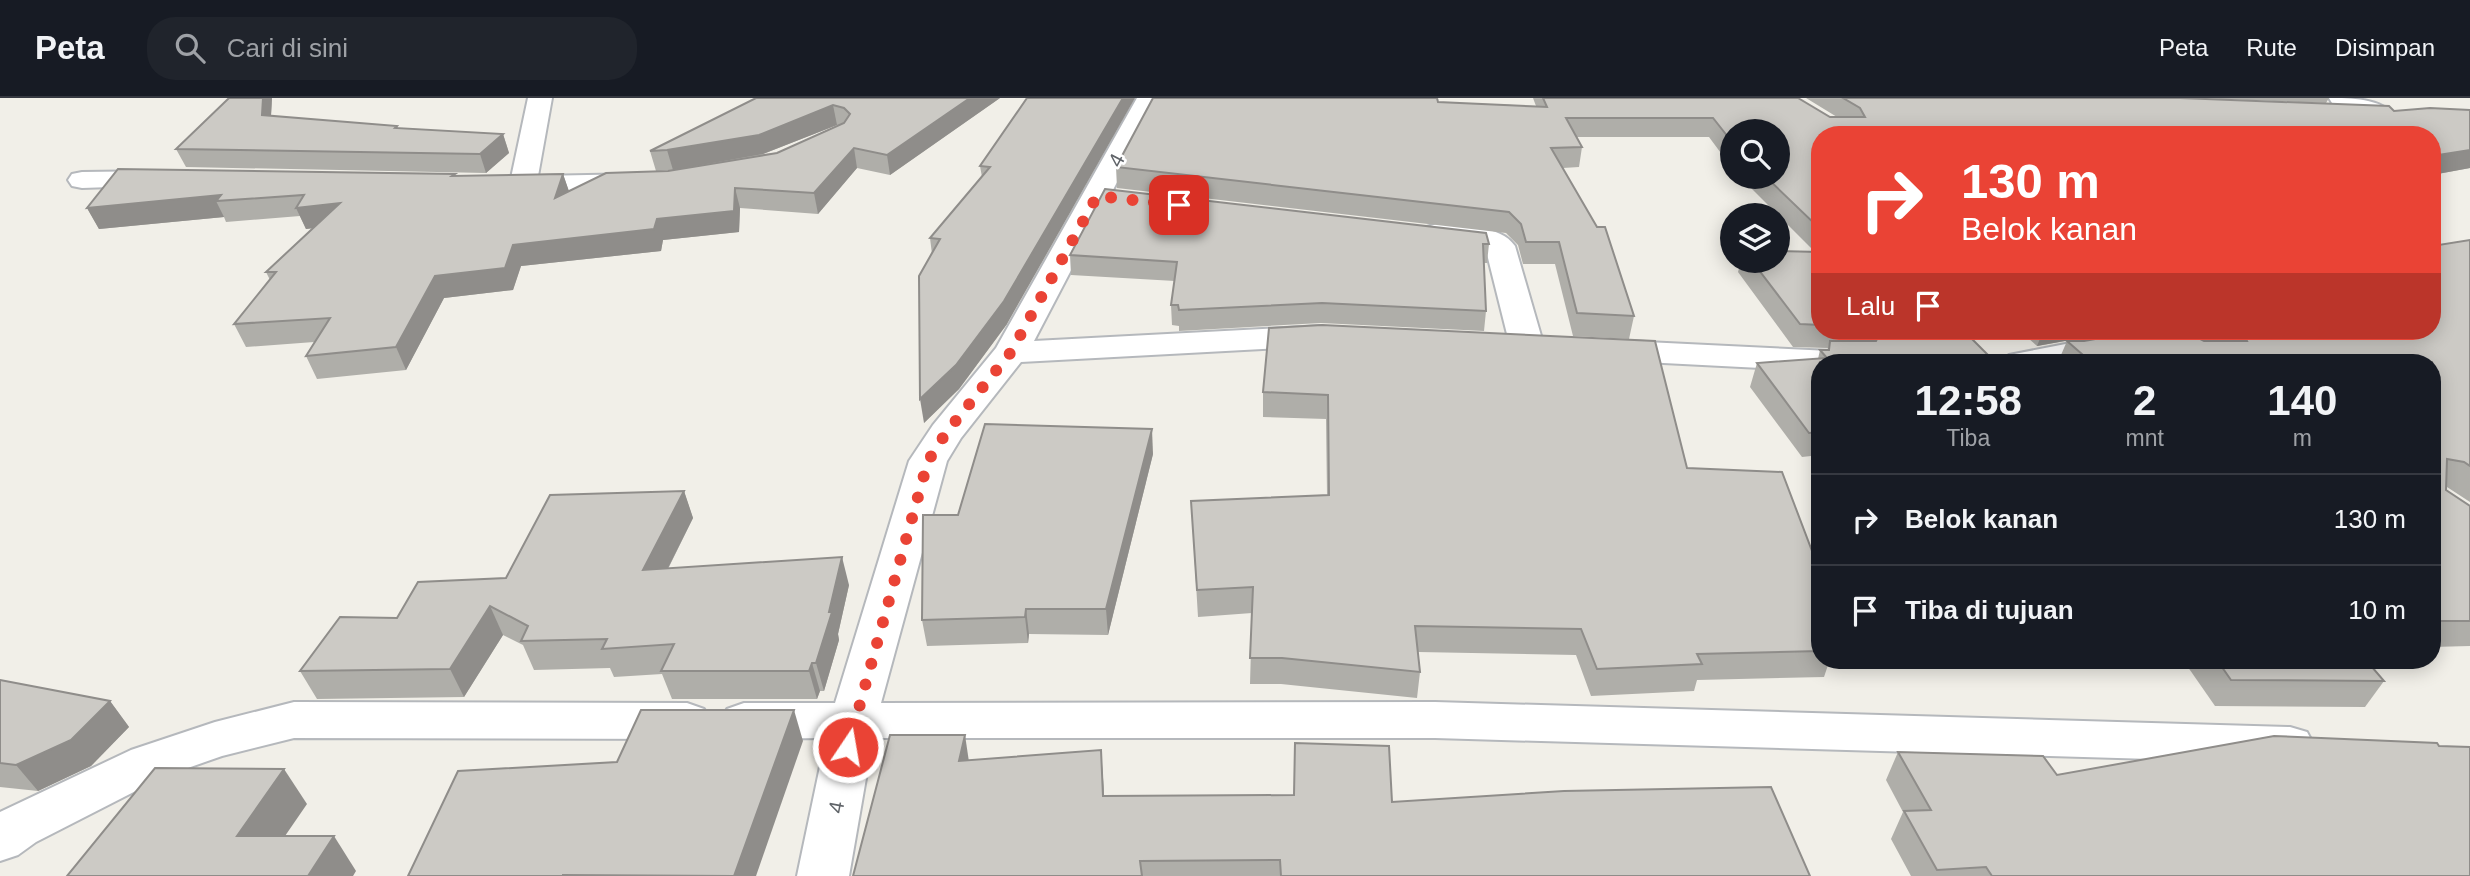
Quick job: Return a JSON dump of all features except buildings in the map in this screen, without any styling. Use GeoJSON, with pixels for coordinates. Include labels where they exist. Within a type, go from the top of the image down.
{"type":"FeatureCollection","features":[{"type":"Feature","properties":{"kind":"street"},"geometry":{"type":"LineString","coordinates":[[523,185],[540,98]]}},
{"type":"Feature","properties":{"kind":"street","name":"4"},"geometry":{"type":"LineString","coordinates":[[823,876],[853,721],[928,461],[946,433],[1011,352],[1110,197],[1149,98]]}},
{"type":"Feature","properties":{"kind":"street"},"geometry":{"type":"LineString","coordinates":[[2341,98],[2382,116]]}},
{"type":"Feature","properties":{"kind":"street"},"geometry":{"type":"LineString","coordinates":[[82,180],[191,178]]}},
{"type":"Feature","properties":{"kind":"street"},"geometry":{"type":"LineString","coordinates":[[483,184],[660,181]]}},
{"type":"Feature","properties":{"kind":"street"},"geometry":{"type":"LineString","coordinates":[[1411,231],[1480,238],[1500,246],[1540,347],[1811,360]]}},
{"type":"Feature","properties":{"kind":"street"},"geometry":{"type":"LineString","coordinates":[[1011,352],[1255,338],[1348,337]]}},
{"type":"Feature","properties":{"kind":"street"},"geometry":{"type":"LineString","coordinates":[[2065,354],[2141,340]]}},
{"type":"Feature","properties":{"kind":"street"},"geometry":{"type":"LineString","coordinates":[[0,840],[18,827],[148,763],[215,740],[293,720],[1435,720],[2333,746]]}},
{"type":"Feature","properties":{"kind":"route"},"geometry":{"type":"LineString","coordinates":[[848,747],[853,721],[928,461],[946,433],[1011,352],[1097,196],[1179,205]]}}]}
